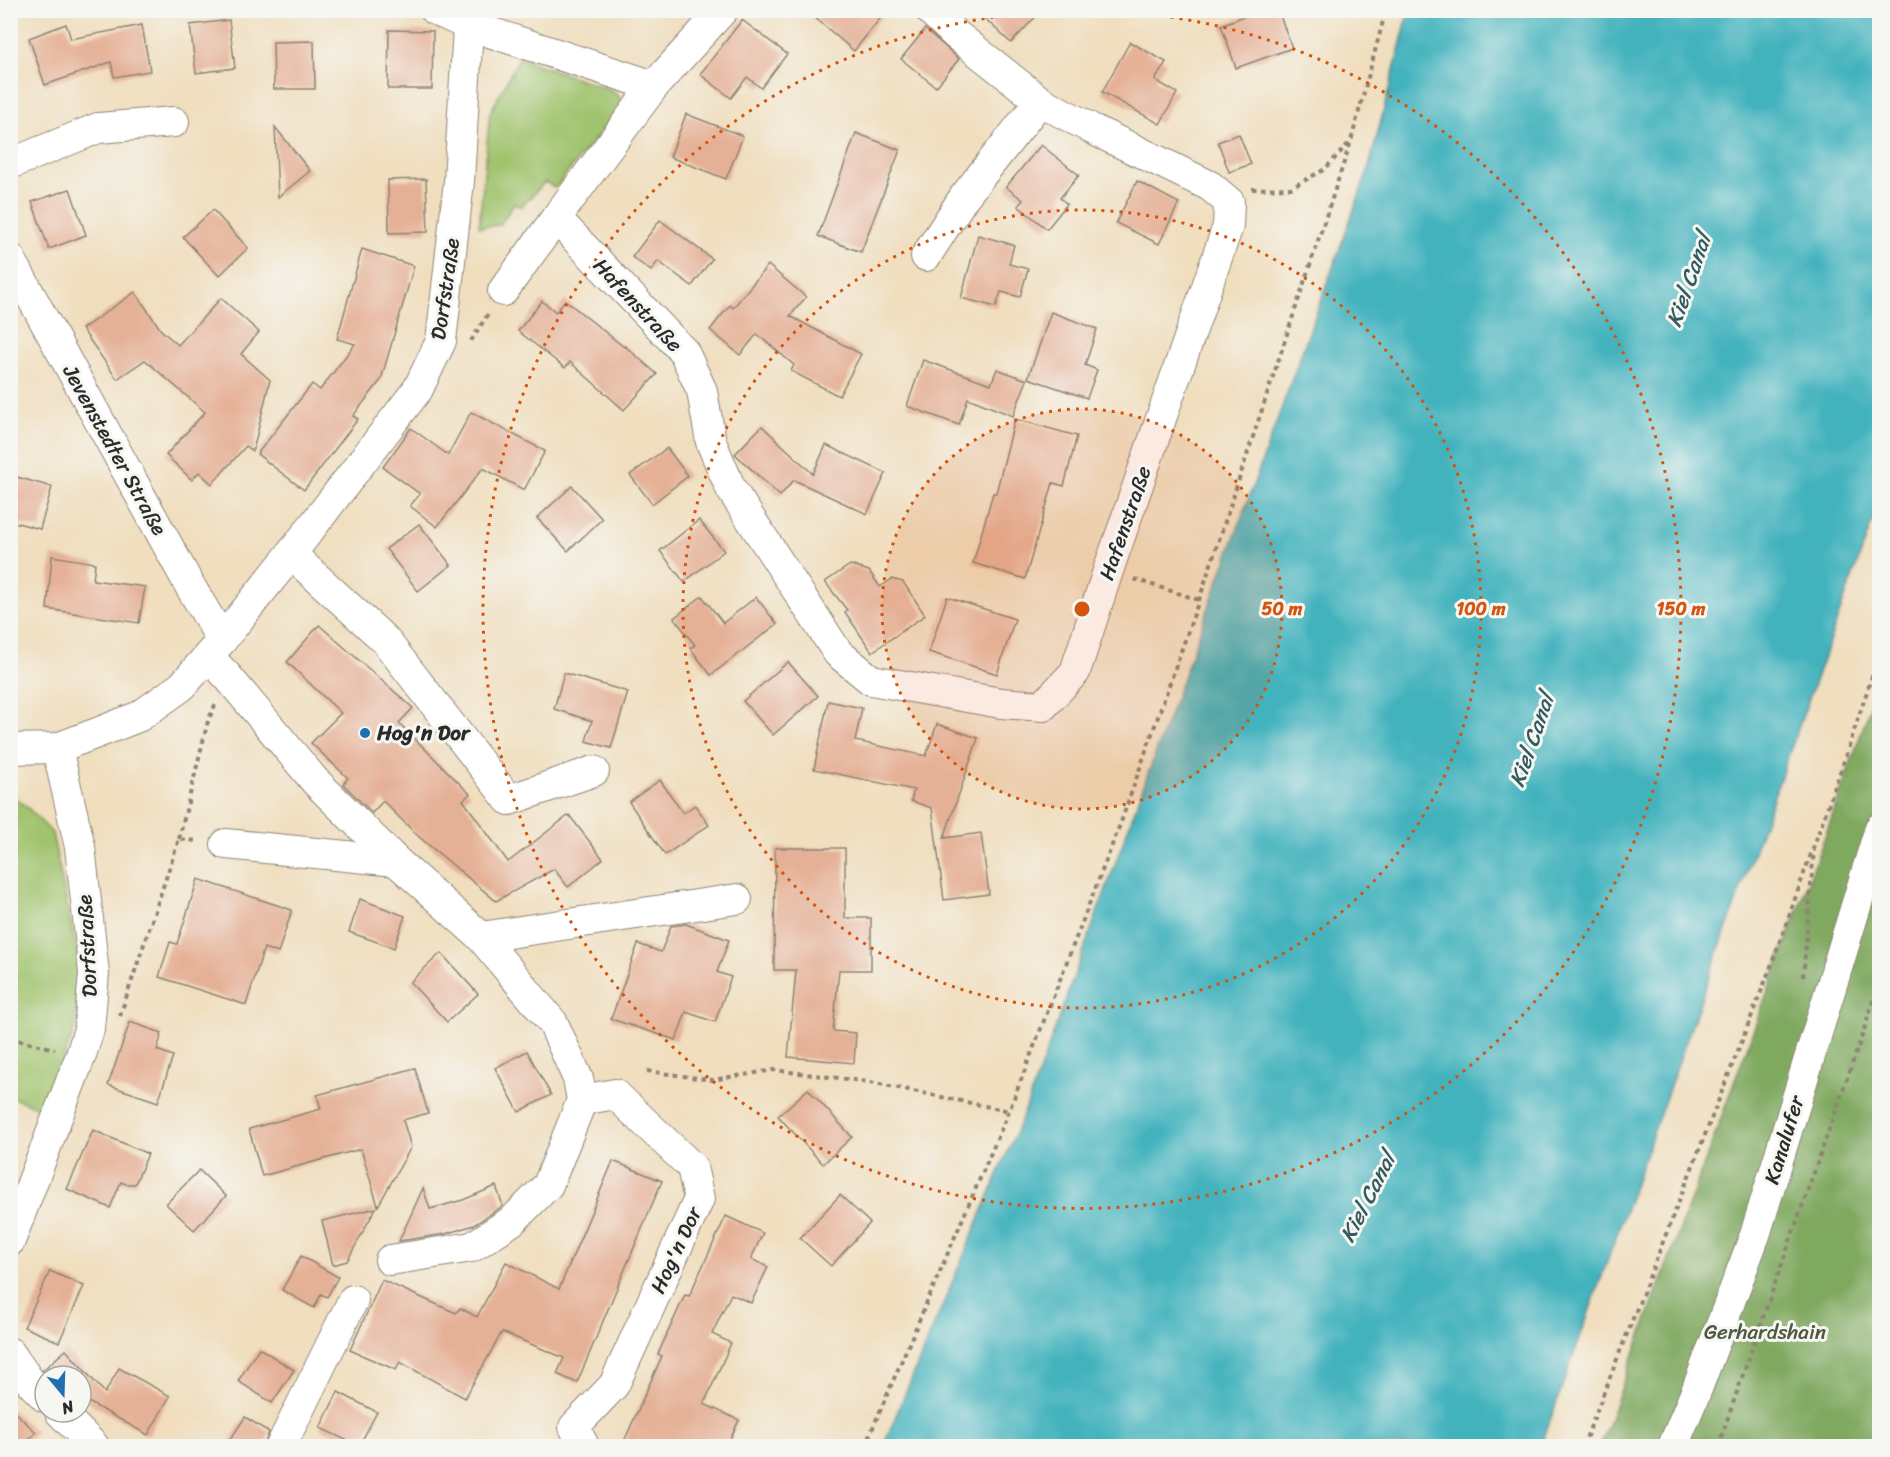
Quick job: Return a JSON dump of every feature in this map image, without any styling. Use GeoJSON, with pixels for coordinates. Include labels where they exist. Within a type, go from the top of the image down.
{"type":"FeatureCollection","features":[{"type":"Feature","properties":{"kind":"street"},"geometry":{"type":"LineString","coordinates":[[435,10],[469,18],[654,86]]}},
{"type":"Feature","properties":{"kind":"street"},"geometry":{"type":"LineString","coordinates":[[503,291],[654,86],[723,10]]}},
{"type":"Feature","properties":{"kind":"street"},"geometry":{"type":"LineString","coordinates":[[930,10],[956,34],[1040,101],[1210,186],[1229,202]]}},
{"type":"Feature","properties":{"kind":"street","name":"Dorfstraße"},"geometry":{"type":"LineString","coordinates":[[10,749],[57,748],[140,716],[182,686],[291,554],[418,389],[441,341],[459,181],[469,18]]}},
{"type":"Feature","properties":{"kind":"street"},"geometry":{"type":"LineString","coordinates":[[926,256],[964,197],[1040,101]]}},
{"type":"Feature","properties":{"kind":"street"},"geometry":{"type":"LineString","coordinates":[[10,164],[98,128],[174,122]]}},
{"type":"Feature","properties":{"kind":"street","name":"Hafenstraße"},"geometry":{"type":"LineString","coordinates":[[556,218],[684,352],[702,391],[711,442],[731,489],[838,653],[871,680],[1001,703],[1043,706],[1075,672],[1227,226],[1229,202]]}},
{"type":"Feature","properties":{"kind":"street","name":"Jevenstedter Straße"},"geometry":{"type":"LineString","coordinates":[[10,258],[184,575],[215,648]]}},
{"type":"Feature","properties":{"kind":"street"},"geometry":{"type":"LineString","coordinates":[[291,554],[385,640],[509,800],[594,771]]}},
{"type":"Feature","properties":{"kind":"street"},"geometry":{"type":"LineString","coordinates":[[215,648],[228,677],[315,781],[396,861],[481,937],[553,1023],[578,1079],[582,1100],[548,1185],[513,1220],[472,1247],[390,1260]]}},
{"type":"Feature","properties":{"kind":"street","name":"Dorfstraße"},"geometry":{"type":"LineString","coordinates":[[10,1241],[89,1029],[93,973],[80,847],[57,748]]}},
{"type":"Feature","properties":{"kind":"street","name":"Kanalufer"},"geometry":{"type":"LineString","coordinates":[[1673,1446],[1755,1235],[1880,828]]}},
{"type":"Feature","properties":{"kind":"street"},"geometry":{"type":"LineString","coordinates":[[226,844],[396,861]]}},
{"type":"Feature","properties":{"kind":"street"},"geometry":{"type":"LineString","coordinates":[[481,937],[737,898]]}},
{"type":"Feature","properties":{"kind":"street","name":"Hog'n Dor"},"geometry":{"type":"LineString","coordinates":[[582,1100],[615,1094],[692,1167],[699,1199],[614,1385],[573,1427],[584,1446]]}},
{"type":"Feature","properties":{"kind":"street"},"geometry":{"type":"LineString","coordinates":[[281,1446],[353,1300]]}},
{"type":"Feature","properties":{"kind":"street"},"geometry":{"type":"LineString","coordinates":[[10,1353],[33,1385]]}},
{"type":"Feature","properties":{"kind":"street"},"geometry":{"type":"LineString","coordinates":[[72,1424],[94,1446]]}},
{"type":"Feature","properties":{"kind":"path"},"geometry":{"type":"LineString","coordinates":[[865,1446],[1009,1111],[1121,822],[1199,600],[1351,141],[1386,10]]}},
{"type":"Feature","properties":{"kind":"path"},"geometry":{"type":"LineString","coordinates":[[1229,202],[1253,189],[1291,188],[1325,169],[1351,141]]}},
{"type":"Feature","properties":{"kind":"path"},"geometry":{"type":"LineString","coordinates":[[441,341],[470,342],[503,291]]}},
{"type":"Feature","properties":{"kind":"path"},"geometry":{"type":"LineString","coordinates":[[1108,571],[1199,600]]}},
{"type":"Feature","properties":{"kind":"path"},"geometry":{"type":"LineString","coordinates":[[1583,1446],[1770,969],[1880,652]]}},
{"type":"Feature","properties":{"kind":"path"},"geometry":{"type":"LineString","coordinates":[[118,1024],[179,839],[208,721],[228,677]]}},
{"type":"Feature","properties":{"kind":"path"},"geometry":{"type":"LineString","coordinates":[[179,839],[226,844]]}},
{"type":"Feature","properties":{"kind":"path"},"geometry":{"type":"LineString","coordinates":[[1718,1446],[1863,1033],[1880,978]]}},
{"type":"Feature","properties":{"kind":"path"},"geometry":{"type":"LineString","coordinates":[[10,1038],[81,1055]]}},
{"type":"Feature","properties":{"kind":"path"},"geometry":{"type":"LineString","coordinates":[[646,1071],[712,1080],[774,1070],[870,1082],[1009,1111]]}},
{"type":"Feature","properties":{"kind":"path"},"geometry":{"type":"LineString","coordinates":[[1872,1446],[1880,1412]]}},
{"type":"Feature","properties":{"kind":"green space"},"geometry":{"type":"Polygon","coordinates":[[[519,58],[614,91],[624,103],[555,188],[545,182],[521,207],[514,203],[500,225],[479,227],[490,113],[519,58]]]}},
{"type":"Feature","properties":{"kind":"green space","name":"Gerhardshain"},"geometry":{"type":"Polygon","coordinates":[[[1879,682],[1879,1446],[1600,1446],[1828,828],[1879,682]]]}},
{"type":"Feature","properties":{"kind":"green space"},"geometry":{"type":"Polygon","coordinates":[[[10,794],[27,807],[52,833],[80,966],[75,1028],[44,1110],[11,1097],[10,794]]]}},
{"type":"Feature","properties":{"kind":"water","name":"Kiel Canal"},"geometry":{"type":"Polygon","coordinates":[[[1409,11],[1879,11],[1879,503],[1541,1446],[883,1446],[1026,1108],[1368,171],[1409,11]]]}},
{"type":"Feature","properties":{"kind":"building"},"geometry":{"type":"Polygon","coordinates":[[[806,10],[887,10],[854,51],[806,10]]]}},
{"type":"Feature","properties":{"kind":"building"},"geometry":{"type":"Polygon","coordinates":[[[976,10],[1042,10],[1011,43],[976,10]]]}},
{"type":"Feature","properties":{"kind":"building"},"geometry":{"type":"Polygon","coordinates":[[[1260,10],[1278,10],[1292,48],[1236,68],[1221,25],[1260,10]]]}},
{"type":"Feature","properties":{"kind":"building"},"geometry":{"type":"Polygon","coordinates":[[[229,20],[235,68],[196,73],[190,25],[229,20]]]}},
{"type":"Feature","properties":{"kind":"building"},"geometry":{"type":"Polygon","coordinates":[[[742,20],[787,54],[761,88],[747,77],[731,98],[700,74],[742,20]]]}},
{"type":"Feature","properties":{"kind":"building"},"geometry":{"type":"Polygon","coordinates":[[[66,24],[71,39],[142,25],[150,71],[114,77],[111,62],[45,85],[29,38],[66,24]]]}},
{"type":"Feature","properties":{"kind":"building"},"geometry":{"type":"Polygon","coordinates":[[[925,29],[959,59],[936,87],[901,59],[925,29]]]}},
{"type":"Feature","properties":{"kind":"building"},"geometry":{"type":"Polygon","coordinates":[[[389,30],[433,31],[432,89],[388,89],[389,30]]]}},
{"type":"Feature","properties":{"kind":"building"},"geometry":{"type":"Polygon","coordinates":[[[314,41],[315,89],[274,89],[273,42],[314,41]]]}},
{"type":"Feature","properties":{"kind":"building"},"geometry":{"type":"Polygon","coordinates":[[[1130,42],[1166,62],[1155,80],[1177,93],[1160,124],[1102,92],[1130,42]]]}},
{"type":"Feature","properties":{"kind":"building"},"geometry":{"type":"Polygon","coordinates":[[[686,114],[743,136],[726,179],[670,157],[686,114]]]}},
{"type":"Feature","properties":{"kind":"building"},"geometry":{"type":"Polygon","coordinates":[[[275,127],[310,171],[278,197],[275,127]]]}},
{"type":"Feature","properties":{"kind":"building"},"geometry":{"type":"Polygon","coordinates":[[[856,133],[900,150],[861,252],[818,236],[856,133]]]}},
{"type":"Feature","properties":{"kind":"building"},"geometry":{"type":"Polygon","coordinates":[[[1239,134],[1251,164],[1229,172],[1218,142],[1239,134]]]}},
{"type":"Feature","properties":{"kind":"building"},"geometry":{"type":"Polygon","coordinates":[[[1041,145],[1079,175],[1060,198],[1067,204],[1047,229],[1018,206],[1023,200],[1006,187],[1041,145]]]}},
{"type":"Feature","properties":{"kind":"building"},"geometry":{"type":"Polygon","coordinates":[[[426,179],[428,232],[389,233],[388,180],[426,179]]]}},
{"type":"Feature","properties":{"kind":"building"},"geometry":{"type":"Polygon","coordinates":[[[1137,181],[1179,203],[1159,244],[1116,223],[1137,181]]]}},
{"type":"Feature","properties":{"kind":"building"},"geometry":{"type":"Polygon","coordinates":[[[70,189],[86,235],[49,249],[32,202],[70,189]]]}},
{"type":"Feature","properties":{"kind":"building"},"geometry":{"type":"Polygon","coordinates":[[[213,210],[248,248],[219,276],[183,237],[213,210]]]}},
{"type":"Feature","properties":{"kind":"building"},"geometry":{"type":"Polygon","coordinates":[[[660,220],[712,259],[692,286],[658,261],[651,271],[632,257],[660,220]]]}},
{"type":"Feature","properties":{"kind":"building"},"geometry":{"type":"Polygon","coordinates":[[[978,235],[1014,245],[1009,264],[1028,269],[1020,297],[1001,292],[996,307],[961,298],[978,235]]]}},
{"type":"Feature","properties":{"kind":"building"},"geometry":{"type":"Polygon","coordinates":[[[362,249],[414,266],[381,380],[353,416],[358,419],[304,490],[257,454],[312,384],[320,390],[355,344],[337,339],[362,249]]]}},
{"type":"Feature","properties":{"kind":"building"},"geometry":{"type":"Polygon","coordinates":[[[768,265],[806,297],[790,316],[861,354],[839,396],[791,371],[794,365],[757,334],[740,355],[710,330],[730,305],[733,308],[768,265]]]}},
{"type":"Feature","properties":{"kind":"building"},"geometry":{"type":"Polygon","coordinates":[[[135,292],[161,330],[178,345],[221,298],[259,332],[241,354],[270,380],[253,451],[246,446],[212,484],[199,472],[192,480],[166,455],[205,412],[145,360],[117,379],[82,329],[135,292]]]}},
{"type":"Feature","properties":{"kind":"building"},"geometry":{"type":"Polygon","coordinates":[[[565,300],[657,374],[624,410],[570,362],[565,368],[518,331],[542,301],[556,312],[565,300]]]}},
{"type":"Feature","properties":{"kind":"building"},"geometry":{"type":"Polygon","coordinates":[[[1051,312],[1097,329],[1085,365],[1097,370],[1087,398],[1028,378],[1051,312]]]}},
{"type":"Feature","properties":{"kind":"building"},"geometry":{"type":"Polygon","coordinates":[[[923,360],[991,384],[997,369],[1027,380],[1013,416],[968,398],[959,425],[907,406],[923,360]]]}},
{"type":"Feature","properties":{"kind":"building"},"geometry":{"type":"Polygon","coordinates":[[[471,412],[545,451],[524,490],[483,468],[437,527],[410,506],[420,494],[383,467],[411,428],[448,455],[471,412]]]}},
{"type":"Feature","properties":{"kind":"building"},"geometry":{"type":"Polygon","coordinates":[[[1015,419],[1077,436],[1064,486],[1053,483],[1025,579],[973,563],[993,493],[996,493],[1015,419]]]}},
{"type":"Feature","properties":{"kind":"building"},"geometry":{"type":"Polygon","coordinates":[[[762,426],[813,474],[826,445],[886,473],[867,514],[794,480],[780,496],[735,454],[762,426]]]}},
{"type":"Feature","properties":{"kind":"building"},"geometry":{"type":"Polygon","coordinates":[[[667,448],[688,476],[652,504],[630,475],[667,448]]]}},
{"type":"Feature","properties":{"kind":"building"},"geometry":{"type":"Polygon","coordinates":[[[10,475],[52,487],[40,529],[10,521],[10,475]]]}},
{"type":"Feature","properties":{"kind":"building"},"geometry":{"type":"Polygon","coordinates":[[[572,486],[602,519],[568,551],[537,518],[572,486]]]}},
{"type":"Feature","properties":{"kind":"building"},"geometry":{"type":"Polygon","coordinates":[[[699,520],[724,551],[684,582],[660,551],[699,520]]]}},
{"type":"Feature","properties":{"kind":"building"},"geometry":{"type":"Polygon","coordinates":[[[419,524],[451,565],[418,591],[386,549],[419,524]]]}},
{"type":"Feature","properties":{"kind":"building"},"geometry":{"type":"Polygon","coordinates":[[[52,556],[95,563],[93,580],[145,587],[139,623],[47,609],[52,556]]]}},
{"type":"Feature","properties":{"kind":"building"},"geometry":{"type":"Polygon","coordinates":[[[850,565],[869,571],[880,587],[892,579],[903,582],[925,615],[872,652],[845,612],[847,610],[825,582],[850,565]]]}},
{"type":"Feature","properties":{"kind":"building"},"geometry":{"type":"Polygon","coordinates":[[[702,596],[723,623],[756,597],[777,624],[711,675],[690,648],[695,645],[674,618],[702,596]]]}},
{"type":"Feature","properties":{"kind":"building"},"geometry":{"type":"Polygon","coordinates":[[[947,597],[1015,619],[997,674],[929,652],[947,597]]]}},
{"type":"Feature","properties":{"kind":"building","name":"Hog'n Dor"},"geometry":{"type":"Polygon","coordinates":[[[319,625],[413,708],[399,723],[470,794],[463,800],[508,862],[569,815],[603,859],[568,887],[554,869],[496,901],[418,836],[383,801],[372,813],[343,784],[348,778],[311,743],[341,713],[287,662],[319,625]]]}},
{"type":"Feature","properties":{"kind":"building"},"geometry":{"type":"Polygon","coordinates":[[[788,662],[818,696],[773,735],[743,701],[788,662]]]}},
{"type":"Feature","properties":{"kind":"building"},"geometry":{"type":"Polygon","coordinates":[[[564,673],[628,692],[611,748],[586,741],[592,721],[554,709],[564,673]]]}},
{"type":"Feature","properties":{"kind":"building"},"geometry":{"type":"Polygon","coordinates":[[[828,701],[862,708],[855,741],[926,756],[937,724],[978,738],[944,838],[981,833],[989,894],[944,900],[932,808],[911,801],[914,790],[814,769],[828,701]]]}},
{"type":"Feature","properties":{"kind":"building"},"geometry":{"type":"Polygon","coordinates":[[[660,780],[683,813],[695,805],[709,825],[665,855],[629,802],[660,780]]]}},
{"type":"Feature","properties":{"kind":"building"},"geometry":{"type":"Polygon","coordinates":[[[775,848],[845,848],[845,918],[871,918],[871,970],[839,970],[833,1031],[856,1033],[854,1063],[788,1057],[796,970],[774,970],[775,848]]]}},
{"type":"Feature","properties":{"kind":"building"},"geometry":{"type":"Polygon","coordinates":[[[198,879],[292,910],[278,953],[264,948],[246,1005],[159,977],[170,942],[177,944],[198,879]]]}},
{"type":"Feature","properties":{"kind":"building"},"geometry":{"type":"Polygon","coordinates":[[[360,899],[405,916],[394,948],[349,932],[360,899]]]}},
{"type":"Feature","properties":{"kind":"building"},"geometry":{"type":"Polygon","coordinates":[[[686,924],[729,940],[717,972],[731,977],[715,1022],[686,1012],[676,1040],[611,1019],[638,944],[661,952],[671,926],[686,924]]]}},
{"type":"Feature","properties":{"kind":"building"},"geometry":{"type":"Polygon","coordinates":[[[441,953],[478,994],[447,1022],[410,982],[441,953]]]}},
{"type":"Feature","properties":{"kind":"building"},"geometry":{"type":"Polygon","coordinates":[[[130,1022],[162,1033],[157,1050],[173,1056],[158,1102],[108,1085],[130,1022]]]}},
{"type":"Feature","properties":{"kind":"building"},"geometry":{"type":"Polygon","coordinates":[[[527,1051],[551,1095],[519,1112],[495,1068],[527,1051]]]}},
{"type":"Feature","properties":{"kind":"building"},"geometry":{"type":"Polygon","coordinates":[[[415,1068],[428,1113],[403,1120],[411,1147],[378,1206],[361,1149],[262,1176],[249,1129],[321,1109],[317,1095],[415,1068]]]}},
{"type":"Feature","properties":{"kind":"building"},"geometry":{"type":"Polygon","coordinates":[[[808,1089],[852,1137],[823,1164],[778,1116],[808,1089]]]}},
{"type":"Feature","properties":{"kind":"building"},"geometry":{"type":"Polygon","coordinates":[[[93,1130],[148,1154],[135,1184],[121,1182],[110,1208],[67,1189],[93,1130]]]}},
{"type":"Feature","properties":{"kind":"building"},"geometry":{"type":"Polygon","coordinates":[[[613,1161],[662,1181],[577,1383],[557,1374],[564,1358],[502,1332],[465,1398],[400,1362],[396,1370],[350,1350],[382,1280],[456,1313],[460,1308],[477,1317],[506,1262],[559,1289],[613,1161]]]}},
{"type":"Feature","properties":{"kind":"building"},"geometry":{"type":"Polygon","coordinates":[[[199,1170],[226,1196],[194,1230],[166,1204],[199,1170]]]}},
{"type":"Feature","properties":{"kind":"building"},"geometry":{"type":"Polygon","coordinates":[[[496,1186],[503,1206],[474,1225],[445,1234],[399,1241],[423,1188],[430,1209],[463,1200],[496,1186]]]}},
{"type":"Feature","properties":{"kind":"building"},"geometry":{"type":"Polygon","coordinates":[[[840,1195],[870,1223],[831,1266],[800,1238],[840,1195]]]}},
{"type":"Feature","properties":{"kind":"building"},"geometry":{"type":"Polygon","coordinates":[[[376,1208],[347,1261],[333,1265],[322,1221],[376,1208]]]}},
{"type":"Feature","properties":{"kind":"building"},"geometry":{"type":"Polygon","coordinates":[[[726,1216],[763,1233],[751,1259],[768,1267],[751,1303],[731,1294],[712,1334],[731,1343],[704,1404],[739,1420],[727,1446],[622,1446],[662,1356],[658,1354],[685,1295],[689,1296],[726,1216]]]}},
{"type":"Feature","properties":{"kind":"building"},"geometry":{"type":"Polygon","coordinates":[[[301,1256],[338,1277],[327,1297],[321,1294],[314,1308],[282,1290],[301,1256]]]}},
{"type":"Feature","properties":{"kind":"building"},"geometry":{"type":"Polygon","coordinates":[[[50,1271],[84,1286],[59,1342],[24,1327],[50,1271]]]}},
{"type":"Feature","properties":{"kind":"building"},"geometry":{"type":"Polygon","coordinates":[[[259,1348],[294,1370],[272,1403],[238,1381],[259,1348]]]}},
{"type":"Feature","properties":{"kind":"building"},"geometry":{"type":"Polygon","coordinates":[[[66,1350],[79,1364],[50,1364],[66,1350]]]}},
{"type":"Feature","properties":{"kind":"building"},"geometry":{"type":"Polygon","coordinates":[[[119,1368],[170,1396],[148,1435],[93,1405],[93,1380],[105,1393],[119,1368]]]}},
{"type":"Feature","properties":{"kind":"building"},"geometry":{"type":"Polygon","coordinates":[[[338,1392],[377,1412],[359,1446],[320,1428],[338,1392]]]}},
{"type":"Feature","properties":{"kind":"building"},"geometry":{"type":"Polygon","coordinates":[[[10,1408],[36,1432],[23,1446],[10,1446],[10,1408]]]}},
{"type":"Feature","properties":{"kind":"building"},"geometry":{"type":"Polygon","coordinates":[[[245,1417],[269,1432],[264,1446],[226,1446],[245,1417]]]}},
{"type":"Feature","properties":{"kind":"place","name":"Hog'n Dor"},"geometry":{"type":"Point","coordinates":[365,733]}}]}
